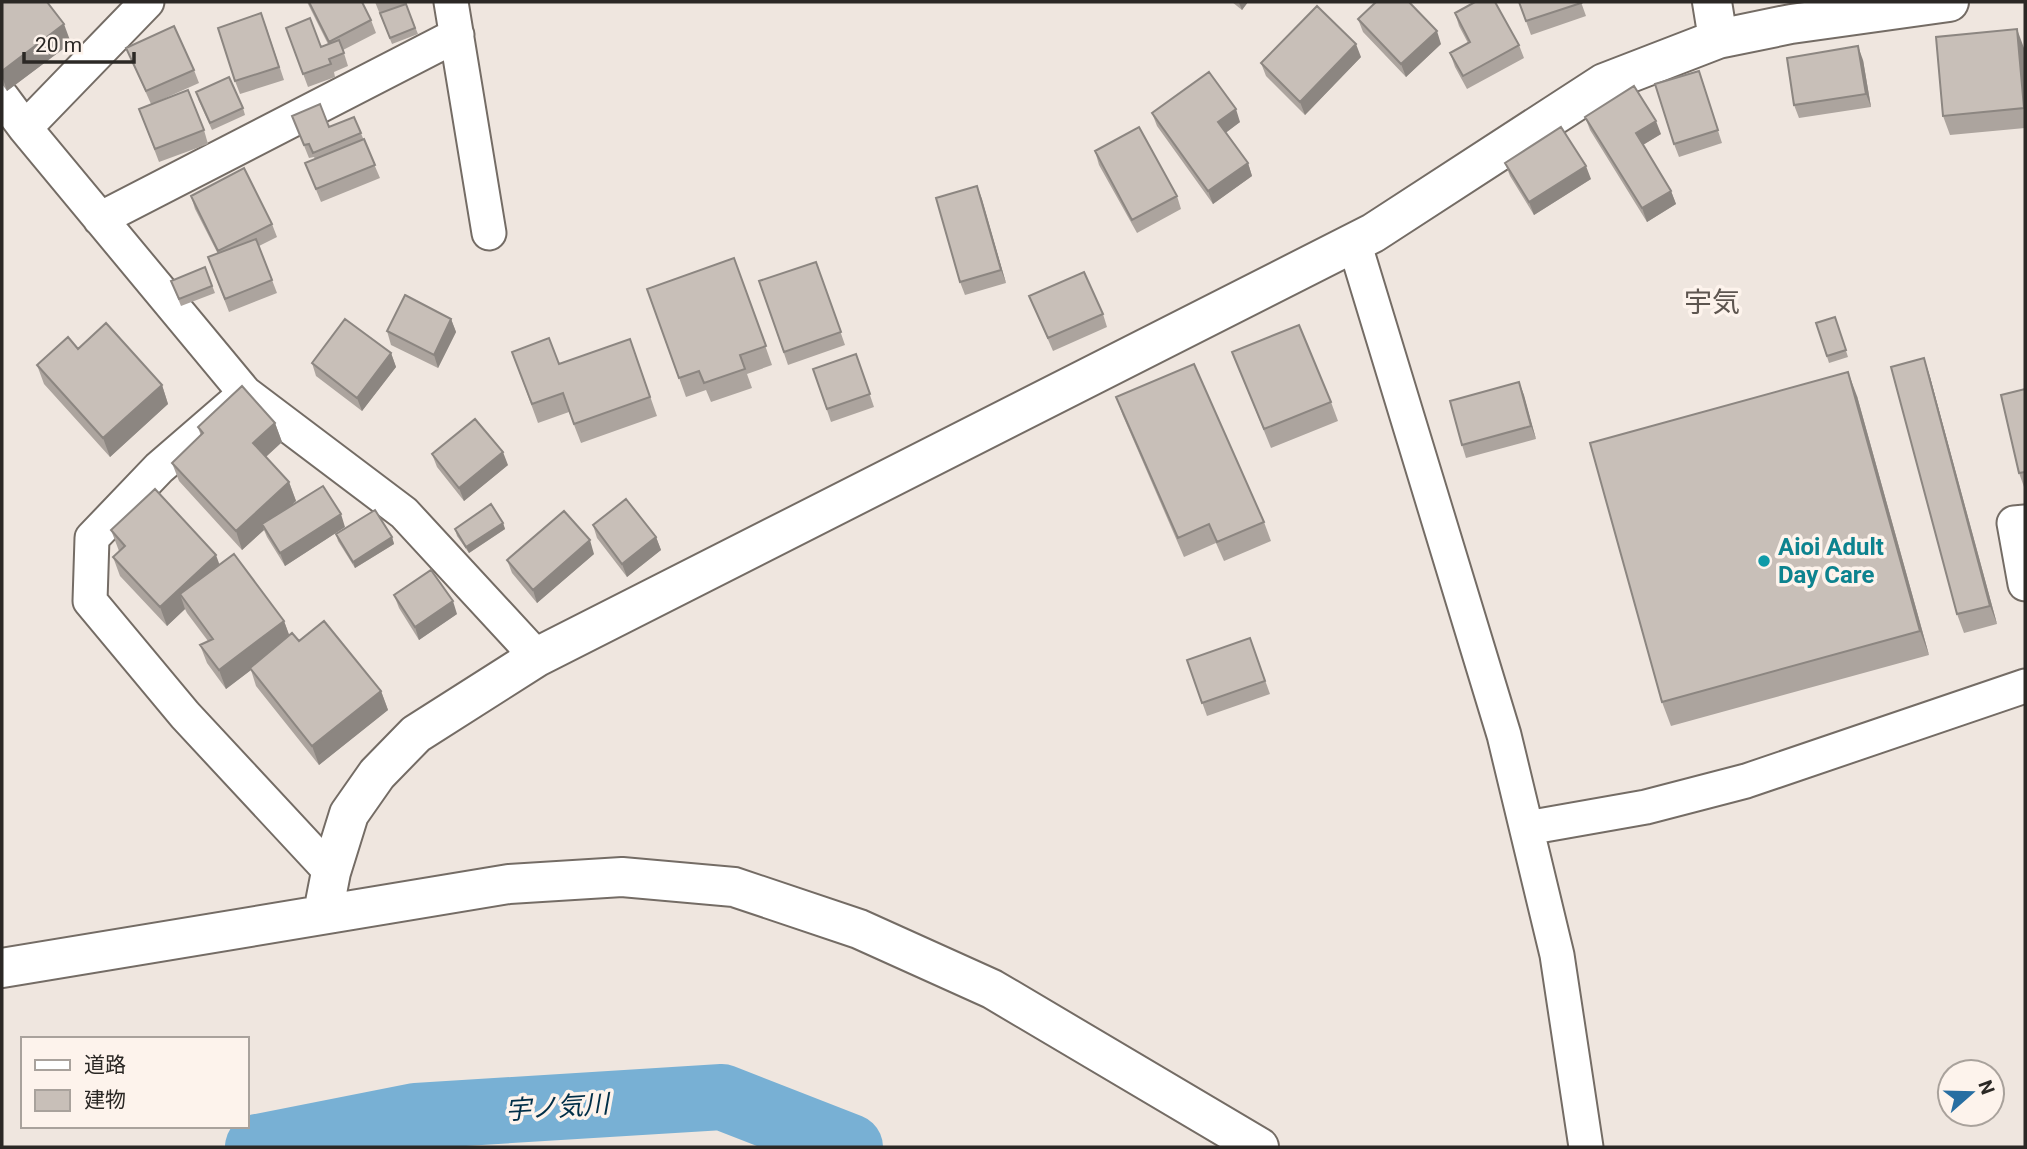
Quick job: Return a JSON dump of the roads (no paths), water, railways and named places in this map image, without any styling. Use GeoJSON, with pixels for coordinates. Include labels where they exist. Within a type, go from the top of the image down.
{"type":"FeatureCollection","features":[{"type":"Feature","properties":{"kind":"street"},"geometry":{"type":"LineString","coordinates":[[24,128],[147,2]]}},
{"type":"Feature","properties":{"kind":"street"},"geometry":{"type":"LineString","coordinates":[[451,2],[489,233]]}},
{"type":"Feature","properties":{"kind":"street"},"geometry":{"type":"LineString","coordinates":[[1712,2],[1718,39]]}},
{"type":"Feature","properties":{"kind":"street"},"geometry":{"type":"LineString","coordinates":[[323,913],[331,872],[349,814],[377,774],[416,734],[537,657],[1373,233],[1604,83],[1718,39],[1791,24],[1949,2]]}},
{"type":"Feature","properties":{"kind":"street"},"geometry":{"type":"LineString","coordinates":[[100,219],[457,35]]}},
{"type":"Feature","properties":{"kind":"street"},"geometry":{"type":"LineString","coordinates":[[2,97],[24,128],[245,393],[404,513],[537,657]]}},
{"type":"Feature","properties":{"kind":"street"},"geometry":{"type":"LineString","coordinates":[[1354,242],[1504,735],[1557,955],[1586,1147]]}},
{"type":"Feature","properties":{"kind":"street"},"geometry":{"type":"LineString","coordinates":[[245,393],[159,468],[92,538],[90,601],[186,715],[331,872]]}},
{"type":"Feature","properties":{"kind":"street"},"geometry":{"type":"LineString","coordinates":[[2025,522],[2014,523],[2025,584]]}},
{"type":"Feature","properties":{"kind":"street"},"geometry":{"type":"LineString","coordinates":[[1527,828],[1646,807],[1746,781],[2025,686]]}},
{"type":"Feature","properties":{"kind":"street"},"geometry":{"type":"LineString","coordinates":[[2,968],[509,884],[622,877],[734,887],[859,929],[992,989],[1259,1147]]}},
{"type":"Feature","properties":{"kind":"waterway","name":"宇ノ気川"},"geometry":{"type":"LineString","coordinates":[[258,1147],[416,1116],[722,1097],[850,1147]]}},
{"type":"Feature","properties":{"kind":"place","name":"Aioi Adult Day Care"},"geometry":{"type":"Point","coordinates":[1764,561]}},
{"type":"Feature","properties":{"kind":"district","name":"宇気"},"geometry":{"type":"Point","coordinates":[1712,302]}}]}
